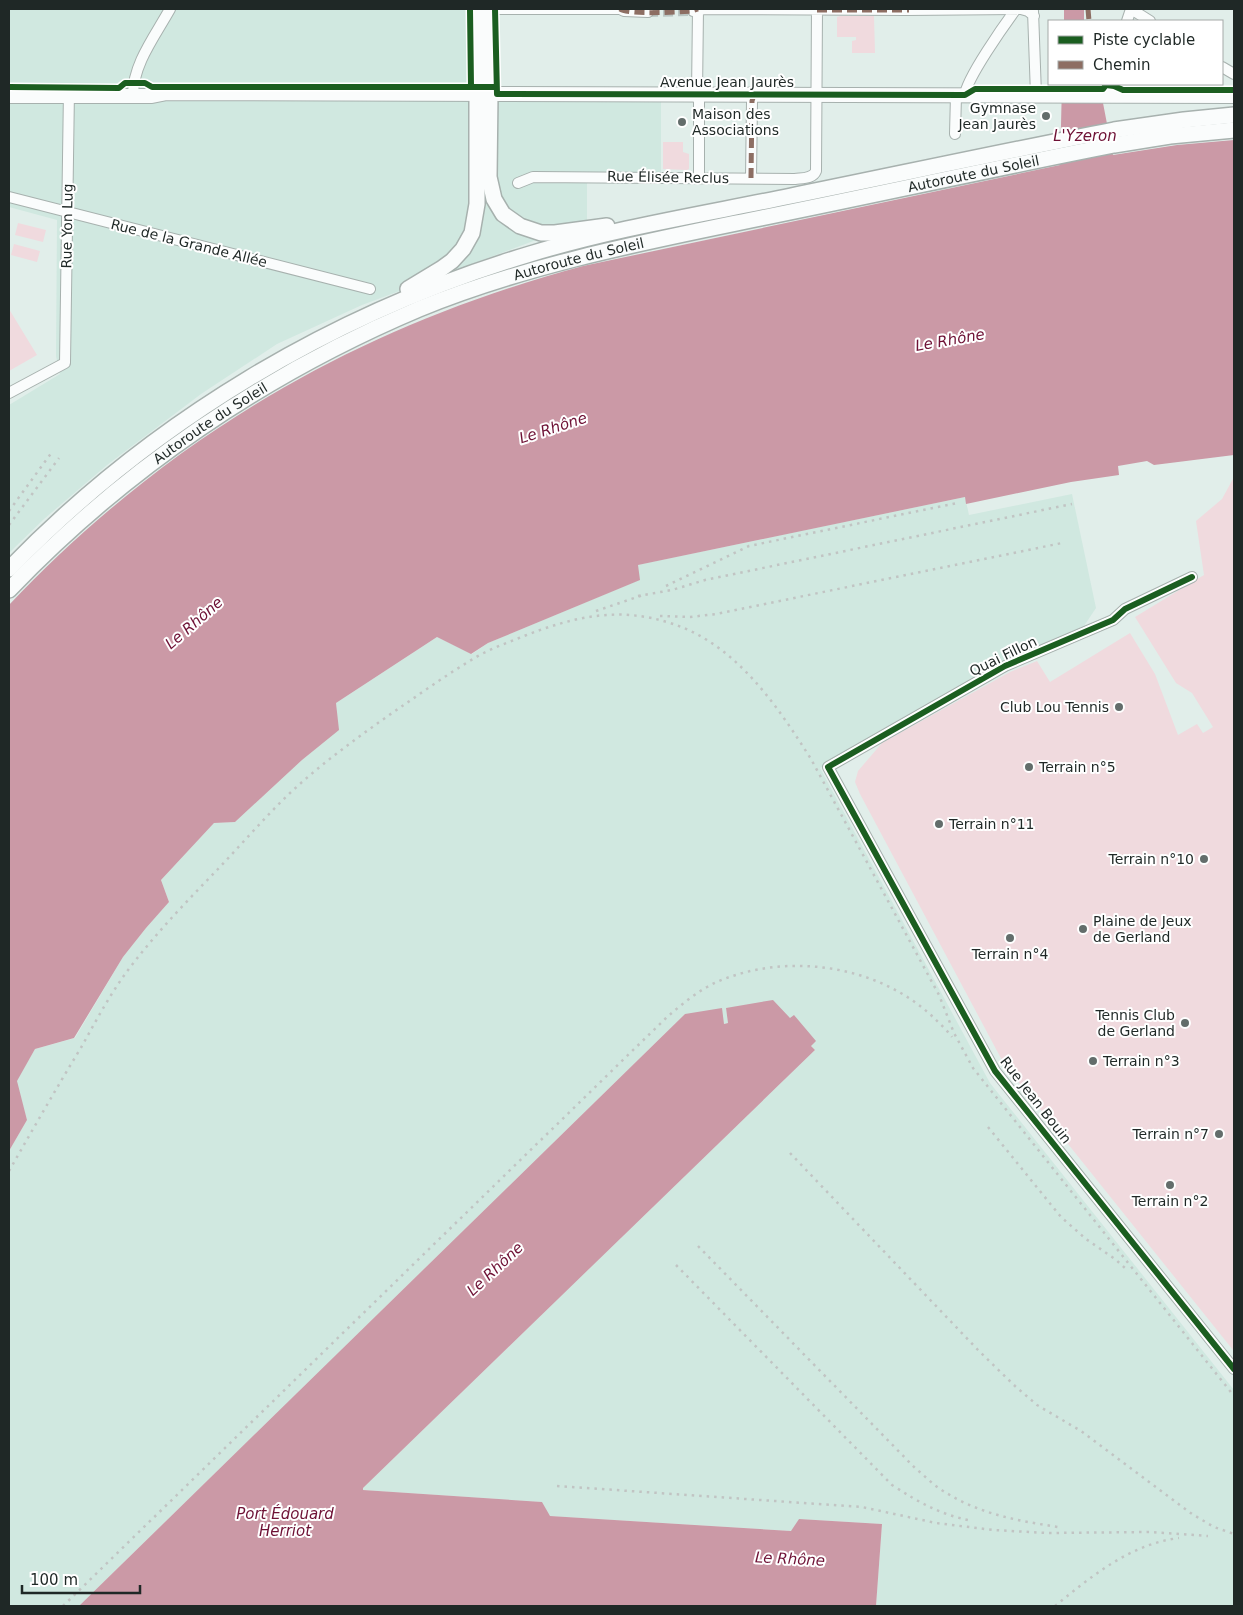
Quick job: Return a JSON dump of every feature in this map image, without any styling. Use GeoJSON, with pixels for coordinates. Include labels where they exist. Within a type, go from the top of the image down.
{"type":"FeatureCollection","features":[{"type":"Feature","properties":{"kind":"highway"},"geometry":{"type":"LineString","coordinates":[[483,94],[489,177],[492,192],[503,214],[520,226],[530,231],[547,233],[703,214]]}},
{"type":"Feature","properties":{"kind":"highway"},"geometry":{"type":"LineString","coordinates":[[332,332],[441,270],[458,254],[468,241],[474,226],[476,211],[483,94]]}},
{"type":"Feature","properties":{"kind":"highway","name":"Autoroute du Soleil"},"geometry":{"type":"LineString","coordinates":[[9,569],[75,505],[167,432],[233,387],[332,332],[399,302],[494,266],[588,239],[1055,141],[1114,130],[1234,115]]}},
{"type":"Feature","properties":{"kind":"highway","name":"Autoroute du Soleil"},"geometry":{"type":"LineString","coordinates":[[9,590],[86,516],[142,470],[197,430],[241,401],[296,369],[370,331],[420,309],[508,277],[590,254],[1114,145],[1170,136],[1234,130]]}},
{"type":"Feature","properties":{"kind":"main road"},"geometry":{"type":"LineString","coordinates":[[477,9],[483,94]]}},
{"type":"Feature","properties":{"kind":"main road"},"geometry":{"type":"LineString","coordinates":[[483,94],[490,9]]}},
{"type":"Feature","properties":{"kind":"main road","name":"Avenue Jean Jaurès"},"geometry":{"type":"LineString","coordinates":[[9,91],[167,94],[816,95],[1059,95],[1108,91],[1234,96]]}},
{"type":"Feature","properties":{"kind":"main road","name":"Avenue Jean Jaurès"},"geometry":{"type":"LineString","coordinates":[[9,96],[68,92]]}},
{"type":"Feature","properties":{"kind":"street"},"geometry":{"type":"LineString","coordinates":[[133,92],[137,69],[170,9]]}},
{"type":"Feature","properties":{"kind":"street"},"geometry":{"type":"LineString","coordinates":[[477,9],[620,9],[624,12],[648,12]]}},
{"type":"Feature","properties":{"kind":"street"},"geometry":{"type":"LineString","coordinates":[[816,95],[817,9]]}},
{"type":"Feature","properties":{"kind":"street"},"geometry":{"type":"LineString","coordinates":[[699,177],[696,10],[909,9],[1025,10],[1033,12],[1036,95]]}},
{"type":"Feature","properties":{"kind":"street"},"geometry":{"type":"LineString","coordinates":[[1131,9],[1148,20]]}},
{"type":"Feature","properties":{"kind":"street"},"geometry":{"type":"LineString","coordinates":[[955,134],[961,95],[1016,10]]}},
{"type":"Feature","properties":{"kind":"street","name":"Rue Yon Lug"},"geometry":{"type":"LineString","coordinates":[[9,393],[65,363],[68,92]]}},
{"type":"Feature","properties":{"kind":"street"},"geometry":{"type":"LineString","coordinates":[[751,178],[752,101],[754,94]]}},
{"type":"Feature","properties":{"kind":"street","name":"Rue Élisée Reclus"},"geometry":{"type":"LineString","coordinates":[[518,183],[533,177],[795,179],[811,177],[816,171],[816,95]]}},
{"type":"Feature","properties":{"kind":"street","name":"Rue de la Grande Allée"},"geometry":{"type":"LineString","coordinates":[[9,198],[370,289]]}},
{"type":"Feature","properties":{"kind":"street","name":"Quai Fillon"},"geometry":{"type":"LineString","coordinates":[[828,767],[1005,666],[1112,620],[1125,609],[1192,577]]}},
{"type":"Feature","properties":{"kind":"street","name":"Rue Jean Bouin"},"geometry":{"type":"LineString","coordinates":[[828,767],[995,1071],[1234,1369]]}},
{"type":"Feature","properties":{"kind":"shaded area"},"geometry":{"type":"Polygon","coordinates":[[[9,9],[483,9],[483,93],[661,94],[661,177],[587,177],[587,221],[362,305],[277,344],[201,394],[107,465],[44,519],[9,553],[9,405],[60,374],[56,356],[57,220],[9,207],[9,9]]]}},
{"type":"Feature","properties":{"kind":"shaded area"},"geometry":{"type":"Polygon","coordinates":[[[874,16],[875,53],[852,53],[852,41],[856,40],[856,37],[837,37],[837,17],[874,16]]]}},
{"type":"Feature","properties":{"kind":"shaded area"},"geometry":{"type":"Polygon","coordinates":[[[663,142],[683,142],[683,152],[689,154],[689,169],[663,169],[663,142]]]}},
{"type":"Feature","properties":{"kind":"shaded area"},"geometry":{"type":"Polygon","coordinates":[[[18,223],[46,230],[43,242],[15,235],[18,223]]]}},
{"type":"Feature","properties":{"kind":"shaded area"},"geometry":{"type":"Polygon","coordinates":[[[14,244],[40,251],[37,262],[11,255],[14,244]]]}},
{"type":"Feature","properties":{"kind":"shaded area"},"geometry":{"type":"Polygon","coordinates":[[[9,309],[37,355],[9,371],[9,309]]]}},
{"type":"Feature","properties":{"kind":"shaded area","name":"Plaine de Jeux de Gerland"},"geometry":{"type":"Polygon","coordinates":[[[1234,477],[1233,1350],[1004,1064],[855,782],[858,771],[882,743],[1010,672],[1037,661],[1050,682],[1130,633],[1155,674],[1178,735],[1197,724],[1203,733],[1213,727],[1192,693],[1176,683],[1135,617],[1204,575],[1196,521],[1222,499],[1234,477]]]}},
{"type":"Feature","properties":{"kind":"shaded area","name":"Port Édouard Herriot"},"geometry":{"type":"Polygon","coordinates":[[[1072,494],[1096,608],[1084,626],[1003,660],[853,746],[820,768],[990,1083],[1234,1390],[1234,1606],[876,1606],[882,1524],[799,1519],[792,1531],[549,1516],[542,1502],[363,1490],[815,1050],[811,1046],[815,1041],[794,1016],[791,1018],[726,1008],[728,1023],[724,1024],[685,1014],[79,1606],[9,1606],[9,1151],[27,1120],[16,1081],[35,1049],[75,1038],[123,957],[169,902],[161,880],[214,823],[235,822],[302,760],[338,730],[336,703],[437,637],[472,654],[488,643],[639,580],[637,565],[965,497],[969,515],[1072,494]]]}},
{"type":"Feature","properties":{"kind":"water"},"geometry":{"type":"Polygon","coordinates":[[[1064,9],[1084,9],[1084,20],[1064,20],[1064,9]]]}},
{"type":"Feature","properties":{"kind":"water"},"geometry":{"type":"Polygon","coordinates":[[[1062,85],[1093,85],[1097,102],[1103,103],[1113,155],[1177,145],[1234,140],[1234,455],[1154,465],[1147,461],[1118,466],[1119,475],[1071,482],[966,504],[965,497],[638,565],[640,580],[488,643],[471,654],[437,637],[336,703],[339,730],[302,760],[235,822],[214,823],[161,880],[169,902],[123,957],[74,1038],[35,1049],[17,1081],[27,1120],[9,1151],[9,605],[71,544],[135,489],[202,439],[272,395],[345,355],[421,321],[500,291],[583,266],[1060,165],[1062,85]]]}},
{"type":"Feature","properties":{"kind":"water","name":"Port Édouard Herriot"},"geometry":{"type":"Polygon","coordinates":[[[773,1000],[790,1018],[794,1015],[816,1041],[811,1046],[815,1050],[363,1490],[542,1502],[550,1516],[791,1531],[799,1519],[882,1524],[876,1606],[79,1606],[685,1014],[722,1008],[724,1024],[728,1023],[726,1008],[773,1000]]]}},
{"type":"Feature","properties":{"kind":"tunnel"},"geometry":{"type":"LineString","coordinates":[[648,12],[693,11]]}},
{"type":"Feature","properties":{"kind":"railway"},"geometry":{"type":"LineString","coordinates":[[9,511],[52,452]]}},
{"type":"Feature","properties":{"kind":"railway"},"geometry":{"type":"LineString","coordinates":[[9,525],[59,458]]}},
{"type":"Feature","properties":{"kind":"railway"},"geometry":{"type":"LineString","coordinates":[[666,586],[749,546],[957,503]]}},
{"type":"Feature","properties":{"kind":"railway"},"geometry":{"type":"LineString","coordinates":[[638,596],[672,590],[705,580],[1072,504]]}},
{"type":"Feature","properties":{"kind":"railway"},"geometry":{"type":"LineString","coordinates":[[660,616],[690,617],[716,614],[1062,543]]}},
{"type":"Feature","properties":{"kind":"railway"},"geometry":{"type":"LineString","coordinates":[[596,611],[643,595]]}},
{"type":"Feature","properties":{"kind":"railway"},"geometry":{"type":"LineString","coordinates":[[9,1171],[127,971],[175,914],[271,812],[302,782],[341,750],[395,711],[479,655],[542,629],[578,619],[614,615],[651,618],[693,632],[715,645],[752,678],[783,717],[811,759],[939,995],[954,1033],[973,1068],[1234,1396]]}},
{"type":"Feature","properties":{"kind":"railway"},"geometry":{"type":"LineString","coordinates":[[63,1606],[666,1018],[685,1002],[712,984],[746,972],[774,967],[803,966],[832,969],[860,975],[887,986],[912,1000],[946,1029],[952,1037]]}},
{"type":"Feature","properties":{"kind":"railway"},"geometry":{"type":"LineString","coordinates":[[988,1127],[1061,1217],[1086,1239],[1125,1268]]}},
{"type":"Feature","properties":{"kind":"railway"},"geometry":{"type":"LineString","coordinates":[[790,1153],[978,1350],[1037,1405],[1081,1431],[1192,1514],[1214,1527],[1234,1534]]}},
{"type":"Feature","properties":{"kind":"railway"},"geometry":{"type":"LineString","coordinates":[[698,1246],[915,1468],[937,1487],[958,1500],[1000,1516],[1058,1527]]}},
{"type":"Feature","properties":{"kind":"railway"},"geometry":{"type":"LineString","coordinates":[[676,1265],[892,1485],[930,1507],[972,1521]]}},
{"type":"Feature","properties":{"kind":"railway"},"geometry":{"type":"LineString","coordinates":[[557,1486],[862,1507],[936,1523],[993,1530],[1047,1533],[1151,1532],[1208,1536]]}},
{"type":"Feature","properties":{"kind":"railway"},"geometry":{"type":"LineString","coordinates":[[1055,1606],[1112,1563],[1128,1554],[1161,1541],[1179,1538]]}},
{"type":"Feature","properties":{"kind":"marked path"},"geometry":{"type":"LineString","coordinates":[[620,9],[654,13],[698,9]]}},
{"type":"Feature","properties":{"kind":"marked path"},"geometry":{"type":"LineString","coordinates":[[1088,9],[1089,20]]}},
{"type":"Feature","properties":{"kind":"marked path"},"geometry":{"type":"LineString","coordinates":[[817,10],[909,10]]}},
{"type":"Feature","properties":{"kind":"marked path"},"geometry":{"type":"LineString","coordinates":[[751,178],[752,101],[754,95]]}},
{"type":"Feature","properties":{"kind":"cycle path"},"geometry":{"type":"LineString","coordinates":[[470,9],[471,86]]}},
{"type":"Feature","properties":{"kind":"cycle path"},"geometry":{"type":"LineString","coordinates":[[495,9],[497,94],[965,95],[975,89],[1103,89],[1106,85],[1123,90],[1234,90]]}},
{"type":"Feature","properties":{"kind":"cycle path"},"geometry":{"type":"LineString","coordinates":[[9,87],[119,88],[125,83],[145,83],[152,87],[496,87]]}},
{"type":"Feature","properties":{"kind":"cycle path"},"geometry":{"type":"LineString","coordinates":[[1192,577],[1125,609],[1113,620],[1005,666],[828,767],[995,1071],[1234,1369]]}},
{"type":"Feature","properties":{"kind":"place","name":"Gymnase Jean Jaurès"},"geometry":{"type":"Point","coordinates":[1046,116]}},
{"type":"Feature","properties":{"kind":"place","name":"Maison des Associations"},"geometry":{"type":"Point","coordinates":[682,122]}},
{"type":"Feature","properties":{"kind":"place","name":"Club Lou Tennis"},"geometry":{"type":"Point","coordinates":[1119,707]}},
{"type":"Feature","properties":{"kind":"place","name":"Terrain n°5"},"geometry":{"type":"Point","coordinates":[1029,767]}},
{"type":"Feature","properties":{"kind":"place","name":"Terrain n°11"},"geometry":{"type":"Point","coordinates":[939,824]}},
{"type":"Feature","properties":{"kind":"place","name":"Terrain n°10"},"geometry":{"type":"Point","coordinates":[1204,859]}},
{"type":"Feature","properties":{"kind":"place","name":"Plaine de Jeux de Gerland"},"geometry":{"type":"Point","coordinates":[1083,929]}},
{"type":"Feature","properties":{"kind":"place","name":"Terrain n°4"},"geometry":{"type":"Point","coordinates":[1010,938]}},
{"type":"Feature","properties":{"kind":"place","name":"Tennis Club de Gerland"},"geometry":{"type":"Point","coordinates":[1185,1023]}},
{"type":"Feature","properties":{"kind":"place","name":"Terrain n°3"},"geometry":{"type":"Point","coordinates":[1093,1061]}},
{"type":"Feature","properties":{"kind":"place","name":"Terrain n°7"},"geometry":{"type":"Point","coordinates":[1219,1134]}},
{"type":"Feature","properties":{"kind":"place","name":"Terrain n°2"},"geometry":{"type":"Point","coordinates":[1170,1185]}},
{"type":"Feature","properties":{"kind":"water label","name":"L'Yzeron"},"geometry":{"type":"Point","coordinates":[1085,136]}},
{"type":"Feature","properties":{"kind":"water label","name":"Le Rhône"},"geometry":{"type":"Point","coordinates":[950,340]}},
{"type":"Feature","properties":{"kind":"water label","name":"Le Rhône"},"geometry":{"type":"Point","coordinates":[553,428]}},
{"type":"Feature","properties":{"kind":"water label","name":"Le Rhône"},"geometry":{"type":"Point","coordinates":[194,623]}},
{"type":"Feature","properties":{"kind":"water label","name":"Le Rhône"},"geometry":{"type":"Point","coordinates":[495,1269]}},
{"type":"Feature","properties":{"kind":"water label","name":"Le Rhône"},"geometry":{"type":"Point","coordinates":[790,1559]}}]}
